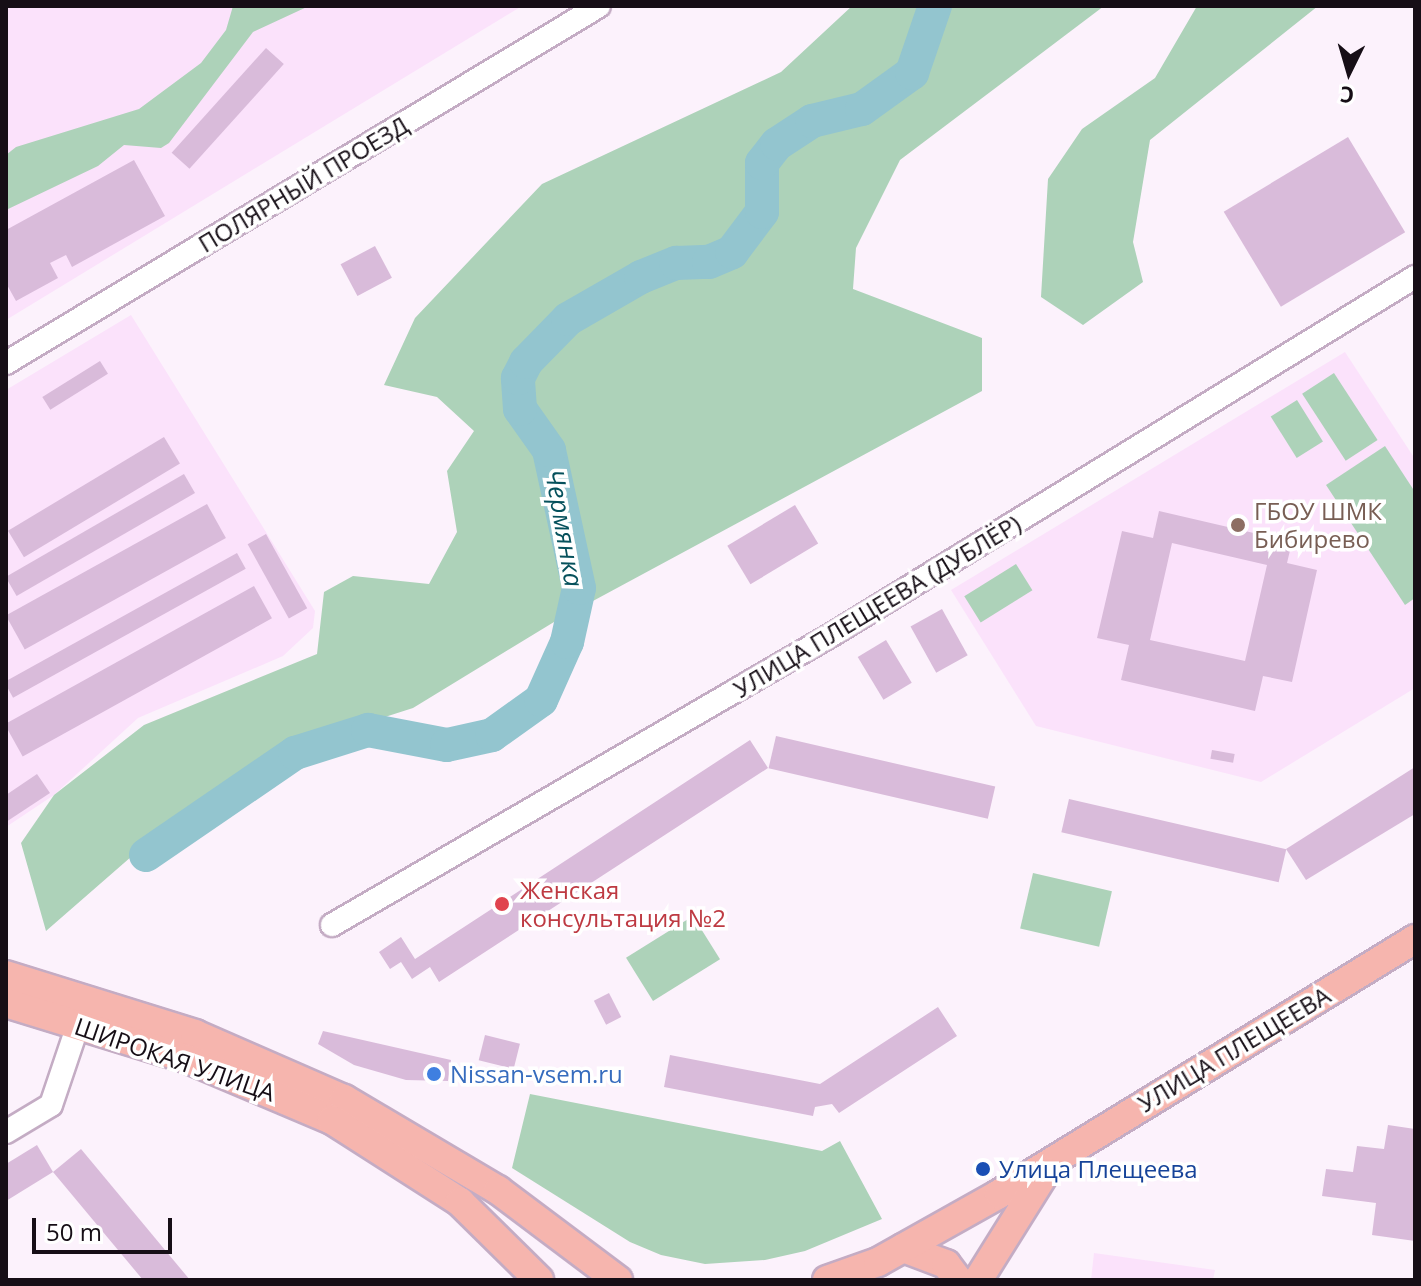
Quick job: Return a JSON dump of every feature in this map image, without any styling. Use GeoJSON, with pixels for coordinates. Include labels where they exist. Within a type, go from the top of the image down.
{"type":"FeatureCollection","features":[{"type":"Feature","properties":{"kind":"main road","name":"УЛИЦА ПЛЕЩЕЕВА"},"geometry":{"type":"LineString","coordinates":[[827,1280],[903,1248],[1054,1161],[1415,939]]}},
{"type":"Feature","properties":{"kind":"main road","name":"ШИРОКАЯ УЛИЦА"},"geometry":{"type":"LineString","coordinates":[[6,975],[195,1034],[278,1067],[425,1143],[498,1190],[618,1280]]}},
{"type":"Feature","properties":{"kind":"main road","name":"ШИРОКАЯ УЛИЦА"},"geometry":{"type":"LineString","coordinates":[[6,1003],[188,1059],[332,1120],[460,1202],[539,1280]]}},
{"type":"Feature","properties":{"kind":"main road","name":"УЛИЦА ПЛЕЩЕЕВА"},"geometry":{"type":"LineString","coordinates":[[978,1280],[1054,1161]]}},
{"type":"Feature","properties":{"kind":"main road"},"geometry":{"type":"LineString","coordinates":[[903,1248],[946,1264],[958,1280]]}},
{"type":"Feature","properties":{"kind":"street","name":"ПОЛЯРНЫЙ ПРОЕЗД"},"geometry":{"type":"LineString","coordinates":[[6,363],[599,6]]}},
{"type":"Feature","properties":{"kind":"street","name":"УЛИЦА ПЛЕЩЕЕВА (ДУБЛЁР)"},"geometry":{"type":"LineString","coordinates":[[332,925],[784,663],[1415,277]]}},
{"type":"Feature","properties":{"kind":"street"},"geometry":{"type":"LineString","coordinates":[[6,1132],[51,1105],[78,1025]]}},
{"type":"Feature","properties":{"kind":"shaded area"},"geometry":{"type":"Polygon","coordinates":[[[6,6],[522,6],[6,320],[6,6]]]}},
{"type":"Feature","properties":{"kind":"shaded area"},"geometry":{"type":"Polygon","coordinates":[[[131,315],[315,611],[313,628],[283,656],[138,718],[54,795],[6,827],[6,390],[131,315]]]}},
{"type":"Feature","properties":{"kind":"shaded area","name":"ГБОУ ШМК Бибирево"},"geometry":{"type":"Polygon","coordinates":[[[1345,352],[1415,459],[1415,688],[1261,782],[1036,726],[951,590],[1345,352]]]}},
{"type":"Feature","properties":{"kind":"shaded area"},"geometry":{"type":"Polygon","coordinates":[[[1094,1253],[1215,1270],[1213,1280],[1091,1280],[1094,1253]]]}},
{"type":"Feature","properties":{"kind":"green space"},"geometry":{"type":"Polygon","coordinates":[[[233,6],[309,6],[253,32],[169,143],[161,148],[124,145],[98,166],[6,210],[6,155],[16,147],[139,109],[201,63],[226,30],[233,6]]]}},
{"type":"Feature","properties":{"kind":"green space"},"geometry":{"type":"Polygon","coordinates":[[[852,6],[1104,6],[900,160],[856,248],[853,289],[982,338],[982,391],[554,622],[413,708],[282,750],[155,836],[46,931],[21,843],[54,795],[144,725],[317,654],[324,592],[353,576],[429,584],[457,532],[447,471],[474,431],[437,397],[384,385],[415,318],[542,184],[781,72],[852,6]]]}},
{"type":"Feature","properties":{"kind":"green space"},"geometry":{"type":"Polygon","coordinates":[[[1197,6],[1318,6],[1150,140],[1133,242],[1143,282],[1083,325],[1041,297],[1048,179],[1082,129],[1155,78],[1197,6]]]}},
{"type":"Feature","properties":{"kind":"green space"},"geometry":{"type":"Polygon","coordinates":[[[1334,373],[1378,440],[1346,461],[1302,394],[1334,373]]]}},
{"type":"Feature","properties":{"kind":"green space"},"geometry":{"type":"Polygon","coordinates":[[[1297,400],[1323,442],[1297,458],[1271,416],[1297,400]]]}},
{"type":"Feature","properties":{"kind":"green space"},"geometry":{"type":"Polygon","coordinates":[[[1385,446],[1415,492],[1415,598],[1405,605],[1326,485],[1385,446]]]}},
{"type":"Feature","properties":{"kind":"green space"},"geometry":{"type":"Polygon","coordinates":[[[1016,564],[1032,590],[981,623],[964,596],[1016,564]]]}},
{"type":"Feature","properties":{"kind":"green space"},"geometry":{"type":"Polygon","coordinates":[[[1033,873],[1112,891],[1099,947],[1020,929],[1033,873]]]}},
{"type":"Feature","properties":{"kind":"green space"},"geometry":{"type":"Polygon","coordinates":[[[693,916],[720,959],[653,1001],[626,958],[693,916]]]}},
{"type":"Feature","properties":{"kind":"green space"},"geometry":{"type":"Polygon","coordinates":[[[530,1094],[822,1151],[840,1141],[882,1219],[805,1251],[765,1260],[705,1264],[661,1255],[630,1242],[512,1168],[530,1094]]]}},
{"type":"Feature","properties":{"kind":"building"},"geometry":{"type":"Polygon","coordinates":[[[266,48],[284,64],[189,169],[172,153],[266,48]]]}},
{"type":"Feature","properties":{"kind":"building"},"geometry":{"type":"Polygon","coordinates":[[[1348,137],[1405,232],[1281,307],[1224,212],[1348,137]]]}},
{"type":"Feature","properties":{"kind":"building"},"geometry":{"type":"Polygon","coordinates":[[[134,160],[165,216],[72,267],[66,255],[50,263],[58,278],[16,301],[6,283],[6,230],[134,160]]]}},
{"type":"Feature","properties":{"kind":"building"},"geometry":{"type":"Polygon","coordinates":[[[375,246],[392,278],[357,296],[341,264],[375,246]]]}},
{"type":"Feature","properties":{"kind":"building"},"geometry":{"type":"Polygon","coordinates":[[[100,361],[108,374],[50,410],[42,397],[100,361]]]}},
{"type":"Feature","properties":{"kind":"building"},"geometry":{"type":"Polygon","coordinates":[[[164,437],[180,464],[24,557],[8,531],[164,437]]]}},
{"type":"Feature","properties":{"kind":"building"},"geometry":{"type":"Polygon","coordinates":[[[184,474],[195,493],[17,596],[6,577],[184,474]]]}},
{"type":"Feature","properties":{"kind":"building"},"geometry":{"type":"Polygon","coordinates":[[[207,504],[226,538],[25,650],[6,615],[207,504]]]}},
{"type":"Feature","properties":{"kind":"building"},"geometry":{"type":"Polygon","coordinates":[[[795,505],[818,544],[750,584],[727,546],[795,505]]]}},
{"type":"Feature","properties":{"kind":"building"},"geometry":{"type":"Polygon","coordinates":[[[1159,511],[1292,542],[1287,563],[1317,570],[1292,682],[1263,676],[1255,711],[1121,680],[1129,645],[1097,638],[1122,531],[1153,538],[1159,511]],[[1172,543],[1150,640],[1245,661],[1267,565],[1172,543]]]}},
{"type":"Feature","properties":{"kind":"building"},"geometry":{"type":"Polygon","coordinates":[[[266,534],[307,608],[289,619],[248,544],[266,534]]]}},
{"type":"Feature","properties":{"kind":"building"},"geometry":{"type":"Polygon","coordinates":[[[237,553],[246,569],[13,698],[6,681],[237,553]]]}},
{"type":"Feature","properties":{"kind":"building"},"geometry":{"type":"Polygon","coordinates":[[[254,586],[272,618],[23,757],[6,723],[254,586]]]}},
{"type":"Feature","properties":{"kind":"building"},"geometry":{"type":"Polygon","coordinates":[[[942,609],[968,655],[936,673],[911,626],[942,609]]]}},
{"type":"Feature","properties":{"kind":"building"},"geometry":{"type":"Polygon","coordinates":[[[886,640],[912,683],[883,700],[858,657],[886,640]]]}},
{"type":"Feature","properties":{"kind":"building"},"geometry":{"type":"Polygon","coordinates":[[[776,736],[995,787],[988,819],[769,768],[776,736]]]}},
{"type":"Feature","properties":{"kind":"building"},"geometry":{"type":"Polygon","coordinates":[[[750,740],[768,768],[439,982],[430,967],[412,979],[401,962],[390,969],[379,952],[401,937],[415,959],[750,740]]]}},
{"type":"Feature","properties":{"kind":"building"},"geometry":{"type":"Polygon","coordinates":[[[1212,750],[1235,754],[1233,763],[1210,759],[1212,750]]]}},
{"type":"Feature","properties":{"kind":"building"},"geometry":{"type":"Polygon","coordinates":[[[1415,767],[1415,814],[1306,880],[1286,849],[1415,767]]]}},
{"type":"Feature","properties":{"kind":"building"},"geometry":{"type":"Polygon","coordinates":[[[37,774],[50,793],[6,822],[6,795],[37,774]]]}},
{"type":"Feature","properties":{"kind":"building"},"geometry":{"type":"Polygon","coordinates":[[[1069,799],[1286,849],[1279,882],[1061,832],[1069,799]]]}},
{"type":"Feature","properties":{"kind":"building"},"geometry":{"type":"Polygon","coordinates":[[[609,993],[621,1017],[606,1025],[594,1001],[609,993]]]}},
{"type":"Feature","properties":{"kind":"building"},"geometry":{"type":"Polygon","coordinates":[[[938,1007],[957,1036],[839,1113],[832,1104],[815,1107],[813,1116],[664,1087],[670,1055],[820,1084],[938,1007]]]}},
{"type":"Feature","properties":{"kind":"building"},"geometry":{"type":"Polygon","coordinates":[[[323,1031],[451,1060],[448,1081],[406,1080],[354,1065],[318,1044],[323,1031]]]}},
{"type":"Feature","properties":{"kind":"building"},"geometry":{"type":"Polygon","coordinates":[[[485,1035],[520,1044],[514,1069],[479,1060],[485,1035]]]}},
{"type":"Feature","properties":{"kind":"building"},"geometry":{"type":"Polygon","coordinates":[[[1388,1125],[1415,1129],[1415,1241],[1372,1235],[1376,1203],[1322,1196],[1326,1169],[1353,1172],[1357,1146],[1384,1149],[1388,1125]]]}},
{"type":"Feature","properties":{"kind":"building"},"geometry":{"type":"Polygon","coordinates":[[[37,1145],[53,1172],[6,1201],[6,1164],[37,1145]]]}},
{"type":"Feature","properties":{"kind":"building"},"geometry":{"type":"Polygon","coordinates":[[[81,1149],[190,1280],[143,1280],[53,1172],[81,1149]]]}},
{"type":"Feature","properties":{"kind":"waterway","name":"Чермянка"},"geometry":{"type":"LineString","coordinates":[[146,855],[295,753],[368,730],[447,745],[492,735],[541,700],[567,642],[579,588],[549,450],[520,409],[518,378],[526,362],[568,319],[641,277],[676,263],[709,262],[732,252],[762,212],[762,163],[777,144],[812,121],[862,109],[912,73],[935,6]]}},
{"type":"Feature","properties":{"kind":"place","name":"ГБОУ ШМК Бибирево"},"geometry":{"type":"Point","coordinates":[1238,525]}},
{"type":"Feature","properties":{"kind":"place","name":"Женская консультация №2"},"geometry":{"type":"Point","coordinates":[502,904]}},
{"type":"Feature","properties":{"kind":"place","name":"Nissan-vsem.ru"},"geometry":{"type":"Point","coordinates":[434,1074]}},
{"type":"Feature","properties":{"kind":"place","name":"Улица Плещеева"},"geometry":{"type":"Point","coordinates":[983,1169]}}]}
